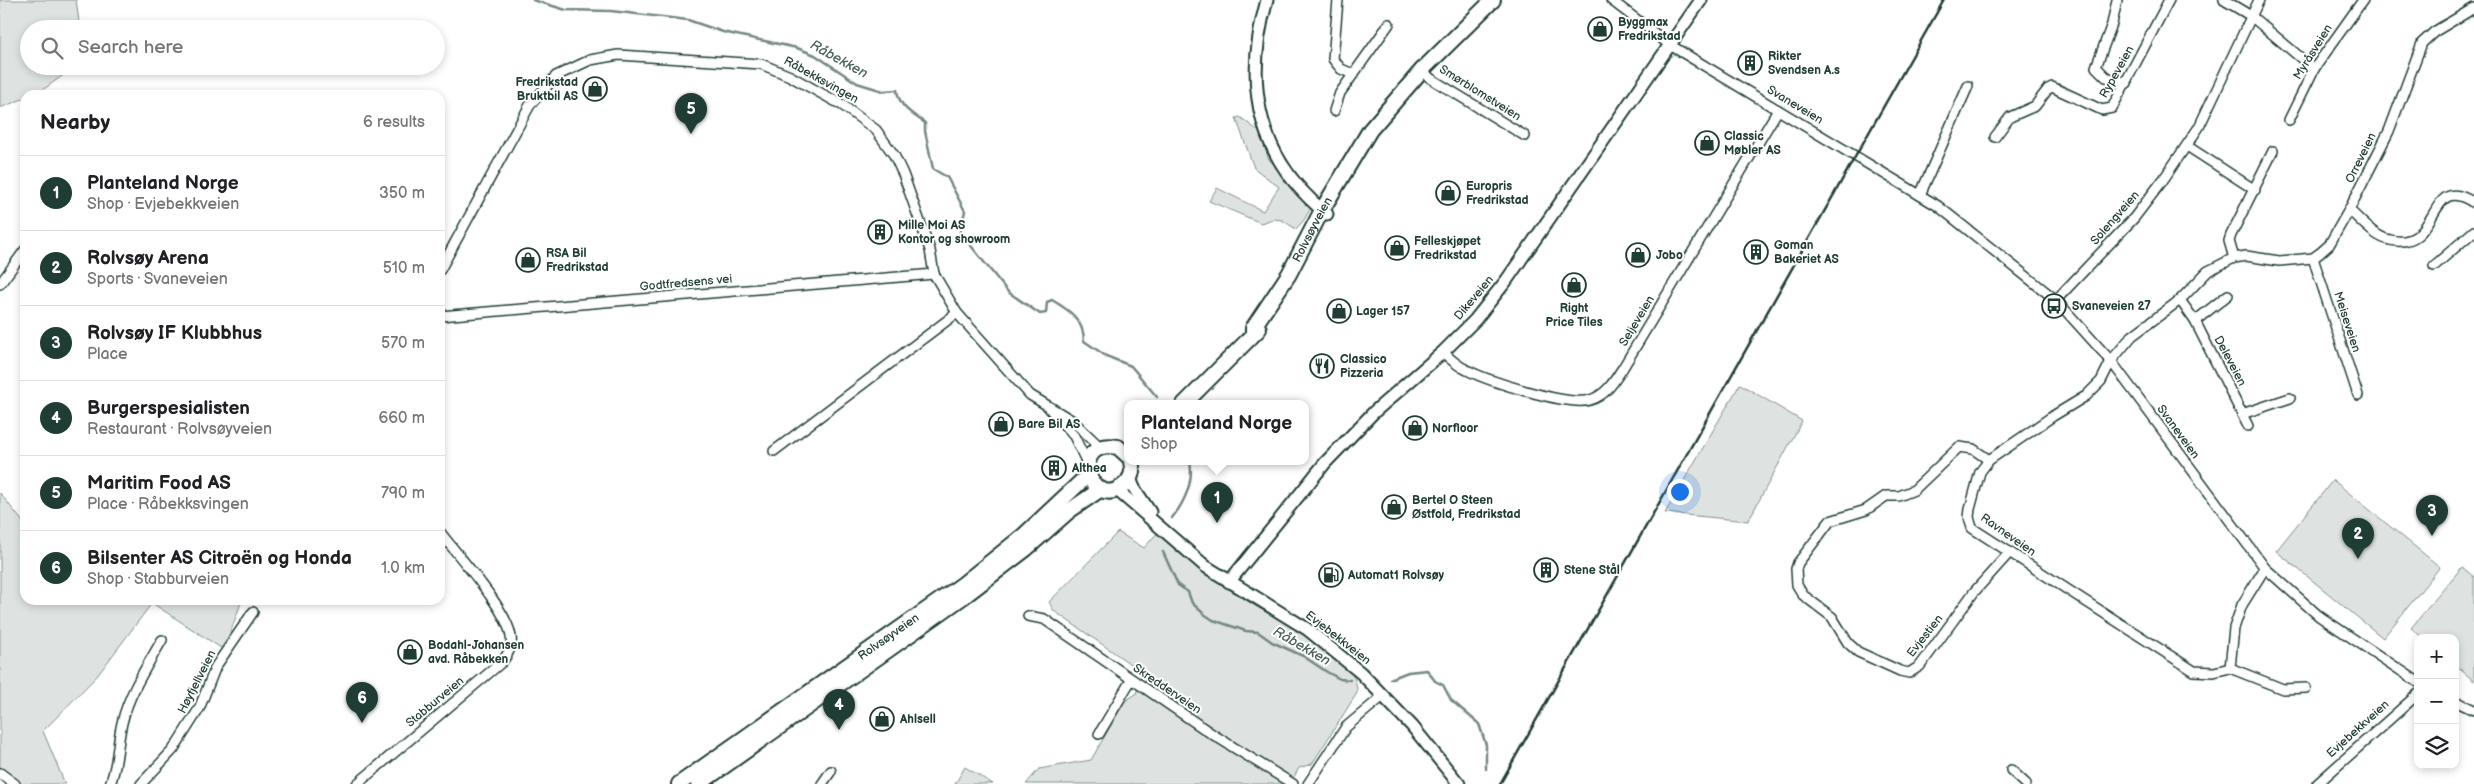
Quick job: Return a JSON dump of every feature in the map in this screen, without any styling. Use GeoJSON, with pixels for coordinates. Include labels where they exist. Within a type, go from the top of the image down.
{"type":"FeatureCollection","features":[{"type":"Feature","properties":{"kind":"main road","name":"Rolvsøyveien"},"geometry":{"type":"LineString","coordinates":[[1188,400],[1234,356],[1252,334],[1258,331],[1277,303],[1327,207],[1375,126],[1422,70],[1493,0]]}},
{"type":"Feature","properties":{"kind":"main road"},"geometry":{"type":"LineString","coordinates":[[1124,457],[1100,447],[1092,454],[1088,469],[1093,484],[1101,489],[1117,490],[1125,485],[1128,465]]}},
{"type":"Feature","properties":{"kind":"main road","name":"Rolvsøyveien"},"geometry":{"type":"LineString","coordinates":[[679,784],[963,584],[1023,536],[1088,469]]}},
{"type":"Feature","properties":{"kind":"main road","name":"Rolvsøyveien"},"geometry":{"type":"LineString","coordinates":[[699,784],[967,594],[1026,549],[1070,511],[1101,489]]}},
{"type":"Feature","properties":{"kind":"street"},"geometry":{"type":"LineString","coordinates":[[1267,0],[1257,66],[1260,114],[1274,153],[1285,171],[1303,190],[1327,207]]}},
{"type":"Feature","properties":{"kind":"street"},"geometry":{"type":"LineString","coordinates":[[1338,0],[1333,59],[1341,69],[1353,74]]}},
{"type":"Feature","properties":{"kind":"street","name":"Svaneveien"},"geometry":{"type":"LineString","coordinates":[[1611,0],[1670,45],[1920,195],[1968,230],[2056,300],[2111,361],[2265,568],[2319,616],[2414,679]]}},
{"type":"Feature","properties":{"kind":"street","name":"Dikeveien"},"geometry":{"type":"LineString","coordinates":[[1229,582],[1325,463],[1374,412],[1443,352],[1475,320],[1506,281],[1701,0]]}},
{"type":"Feature","properties":{"kind":"street"},"geometry":{"type":"LineString","coordinates":[[2117,0],[2112,24],[2096,68],[2106,77],[2127,83]]}},
{"type":"Feature","properties":{"kind":"street","name":"Rypeveien"},"geometry":{"type":"LineString","coordinates":[[1994,137],[2010,117],[2034,106],[2048,88],[2058,88],[2102,110],[2112,108],[2127,83],[2169,0]]}},
{"type":"Feature","properties":{"kind":"street"},"geometry":{"type":"LineString","coordinates":[[2224,0],[2252,16],[2314,69]]}},
{"type":"Feature","properties":{"kind":"street","name":"Solengveien"},"geometry":{"type":"LineString","coordinates":[[2056,300],[2134,218],[2187,146],[2259,0]]}},
{"type":"Feature","properties":{"kind":"street","name":"Myråsveien"},"geometry":{"type":"LineString","coordinates":[[2289,120],[2314,69],[2363,0]]}},
{"type":"Feature","properties":{"kind":"street","name":"Orreveien"},"geometry":{"type":"LineString","coordinates":[[2313,258],[2329,245],[2349,210],[2394,117],[2422,43],[2434,32],[2474,8]]}},
{"type":"Feature","properties":{"kind":"street"},"geometry":{"type":"LineString","coordinates":[[1334,111],[1340,93],[1389,24]]}},
{"type":"Feature","properties":{"kind":"street","name":"Råbekksvingen"},"geometry":{"type":"LineString","coordinates":[[445,261],[530,104],[556,76],[590,60],[618,55],[761,64],[790,76],[842,104],[876,130],[894,155],[903,174],[927,242],[934,274],[957,313],[1017,383],[1049,408],[1073,421],[1100,447]]}},
{"type":"Feature","properties":{"kind":"street","name":"Smørblomstveien"},"geometry":{"type":"LineString","coordinates":[[1422,70],[1430,78],[1525,136]]}},
{"type":"Feature","properties":{"kind":"street"},"geometry":{"type":"LineString","coordinates":[[1920,195],[1968,86]]}},
{"type":"Feature","properties":{"kind":"street","name":"Seljeveien"},"geometry":{"type":"LineString","coordinates":[[1443,352],[1452,361],[1468,371],[1525,390],[1572,402],[1584,402],[1602,395],[1624,366],[1778,110]]}},
{"type":"Feature","properties":{"kind":"street"},"geometry":{"type":"LineString","coordinates":[[2187,146],[2256,190]]}},
{"type":"Feature","properties":{"kind":"street"},"geometry":{"type":"LineString","coordinates":[[2234,258],[2229,241],[2231,235],[2256,190],[2274,151]]}},
{"type":"Feature","properties":{"kind":"street"},"geometry":{"type":"LineString","coordinates":[[2349,210],[2375,233],[2389,240],[2399,241],[2410,240],[2422,231],[2444,198],[2450,194],[2458,194],[2474,203]]}},
{"type":"Feature","properties":{"kind":"street"},"geometry":{"type":"LineString","coordinates":[[2434,266],[2474,231]]}},
{"type":"Feature","properties":{"kind":"street"},"geometry":{"type":"LineString","coordinates":[[2111,361],[2140,327],[2180,300],[2208,270],[2234,258],[2246,256],[2279,261],[2313,258]]}},
{"type":"Feature","properties":{"kind":"street"},"geometry":{"type":"LineString","coordinates":[[0,284],[20,257]]}},
{"type":"Feature","properties":{"kind":"street","name":"Meiseveien"},"geometry":{"type":"LineString","coordinates":[[2313,258],[2358,395]]}},
{"type":"Feature","properties":{"kind":"street","name":"Godtfredsens vei"},"geometry":{"type":"LineString","coordinates":[[445,316],[934,274]]}},
{"type":"Feature","properties":{"kind":"street"},"geometry":{"type":"LineString","coordinates":[[2195,321],[2228,295]]}},
{"type":"Feature","properties":{"kind":"street","name":"Deleveien"},"geometry":{"type":"LineString","coordinates":[[2180,300],[2195,321],[2248,426]]}},
{"type":"Feature","properties":{"kind":"street"},"geometry":{"type":"LineString","coordinates":[[774,451],[957,313]]}},
{"type":"Feature","properties":{"kind":"street","name":"Ravneveien"},"geometry":{"type":"LineString","coordinates":[[2111,361],[2101,381],[2086,396],[2052,416],[1989,460],[1980,472],[1970,509],[1972,528],[2194,671],[2214,672],[2230,668],[2283,689],[2306,688]]}},
{"type":"Feature","properties":{"kind":"street"},"geometry":{"type":"LineString","coordinates":[[2242,414],[2290,398]]}},
{"type":"Feature","properties":{"kind":"street","name":"Råbekksvingen"},"geometry":{"type":"LineString","coordinates":[[1049,408],[1074,436],[1088,469]]}},
{"type":"Feature","properties":{"kind":"street","name":"Evjestien"},"geometry":{"type":"LineString","coordinates":[[1989,460],[1973,449],[1958,447],[1914,490],[1899,496],[1886,496],[1866,510],[1830,521],[1798,563],[1796,576],[1803,595],[1832,618],[1848,643],[1858,652],[1900,671],[1909,673],[1920,666],[1974,592],[2010,552]]}},
{"type":"Feature","properties":{"kind":"street","name":"Evjebekkveien"},"geometry":{"type":"LineString","coordinates":[[1130,465],[1134,488],[1154,520]]}},
{"type":"Feature","properties":{"kind":"street","name":"Evjebekkveien"},"geometry":{"type":"LineString","coordinates":[[1117,490],[1154,520],[1170,538],[1205,566],[1307,629],[1361,673],[1412,726],[1459,784]]}},
{"type":"Feature","properties":{"kind":"street","name":"Stabburveien"},"geometry":{"type":"LineString","coordinates":[[357,784],[502,662],[510,647],[512,639],[505,618],[445,539]]}},
{"type":"Feature","properties":{"kind":"street"},"geometry":{"type":"LineString","coordinates":[[2230,668],[2234,628],[2242,605],[2265,568]]}},
{"type":"Feature","properties":{"kind":"street","name":"Høyfjellveien"},"geometry":{"type":"LineString","coordinates":[[141,784],[173,750],[199,709],[216,666],[253,612]]}},
{"type":"Feature","properties":{"kind":"street","name":"Skredderveien"},"geometry":{"type":"LineString","coordinates":[[1028,616],[1044,619],[1212,734],[1293,784]]}},
{"type":"Feature","properties":{"kind":"street"},"geometry":{"type":"LineString","coordinates":[[110,784],[122,722],[132,694],[162,640]]}},
{"type":"Feature","properties":{"kind":"street"},"geometry":{"type":"LineString","coordinates":[[1099,734],[1131,680]]}},
{"type":"Feature","properties":{"kind":"street"},"geometry":{"type":"LineString","coordinates":[[1308,784],[1346,726],[1383,696]]}},
{"type":"Feature","properties":{"kind":"street","name":"Evjebekkveien"},"geometry":{"type":"LineString","coordinates":[[2317,784],[2414,698]]}},
{"type":"Feature","properties":{"kind":"street"},"geometry":{"type":"LineString","coordinates":[[2459,703],[2474,710]]}},
{"type":"Feature","properties":{"kind":"street"},"geometry":{"type":"LineString","coordinates":[[2011,770],[2026,784]]}},
{"type":"Feature","properties":{"kind":"street"},"geometry":{"type":"LineString","coordinates":[[822,784],[831,771]]}},
{"type":"Feature","properties":{"kind":"street"},"geometry":{"type":"LineString","coordinates":[[0,773],[15,784]]}},
{"type":"Feature","properties":{"kind":"shaded area"},"geometry":{"type":"Polygon","coordinates":[[[0,0],[76,0],[79,20],[20,20],[20,75],[63,75],[43,90],[20,90],[20,100],[0,108],[0,0]]]}},
{"type":"Feature","properties":{"kind":"shaded area"},"geometry":{"type":"Polygon","coordinates":[[[1240,117],[1261,133],[1268,158],[1311,208],[1296,229],[1282,220],[1273,219],[1261,223],[1209,201],[1217,188],[1263,211],[1279,187],[1254,168],[1236,118],[1240,117]]]}},
{"type":"Feature","properties":{"kind":"shaded area"},"geometry":{"type":"Polygon","coordinates":[[[1740,384],[1802,421],[1748,521],[1665,513],[1740,384]]]}},
{"type":"Feature","properties":{"kind":"shaded area"},"geometry":{"type":"Polygon","coordinates":[[[2333,480],[2440,567],[2383,638],[2276,551],[2333,480]]]}},
{"type":"Feature","properties":{"kind":"shaded area"},"geometry":{"type":"Polygon","coordinates":[[[0,493],[20,518],[20,605],[150,605],[97,676],[43,731],[65,784],[21,784],[0,768],[0,493]]]}},
{"type":"Feature","properties":{"kind":"shaded area"},"geometry":{"type":"Polygon","coordinates":[[[1118,532],[1144,548],[1158,532],[1240,596],[1316,640],[1346,664],[1354,678],[1357,693],[1312,764],[1299,768],[1290,784],[1026,784],[1039,769],[1091,760],[1125,701],[1136,694],[1142,672],[1054,611],[1049,602],[1118,532]]]}},
{"type":"Feature","properties":{"kind":"shaded area"},"geometry":{"type":"Polygon","coordinates":[[[2462,567],[2474,577],[2474,681],[2459,668],[2459,634],[2418,634],[2411,628],[2462,567]]]}},
{"type":"Feature","properties":{"kind":"shaded area"},"geometry":{"type":"Polygon","coordinates":[[[155,605],[240,605],[224,650],[155,605]]]}},
{"type":"Feature","properties":{"kind":"shaded area"},"geometry":{"type":"Polygon","coordinates":[[[965,767],[993,784],[955,784],[965,767]]]}},
{"type":"Feature","properties":{"kind":"waterway","name":"Råbekken"},"geometry":{"type":"LineString","coordinates":[[533,0],[566,10],[611,11],[688,20],[723,32],[797,48],[815,55],[857,83],[883,91],[897,90],[903,106],[925,123],[933,169],[947,177],[965,211],[960,232],[1008,292],[1040,314],[1046,313],[1047,302],[1052,300],[1064,308],[1078,321],[1084,341],[1106,356],[1131,366],[1157,397]]}},
{"type":"Feature","properties":{"kind":"waterway","name":"Råbekken"},"geometry":{"type":"LineString","coordinates":[[1172,518],[1187,492],[1191,477],[1190,465]]}},
{"type":"Feature","properties":{"kind":"waterway","name":"Råbekken"},"geometry":{"type":"LineString","coordinates":[[1163,552],[1178,585],[1188,592],[1192,603],[1204,614],[1213,620],[1246,631],[1258,632],[1272,642],[1303,656],[1340,679],[1350,680]]}},
{"type":"Feature","properties":{"kind":"waterway","name":"Råbekken"},"geometry":{"type":"LineString","coordinates":[[1390,679],[1408,672],[1427,670],[1435,681],[1443,685],[1451,700],[1479,724],[1486,745],[1486,769]]}},
{"type":"Feature","properties":{"kind":"railway"},"geometry":{"type":"LineString","coordinates":[[1500,784],[1944,0]]}},
{"type":"Feature","properties":{"kind":"place","name":"Byggmax Fredrikstad"},"geometry":{"type":"Point","coordinates":[1600,29]}},
{"type":"Feature","properties":{"kind":"place","name":"Rikter Svendsen A.s"},"geometry":{"type":"Point","coordinates":[1750,63]}},
{"type":"Feature","properties":{"kind":"place","name":"Fredrikstad Bruktbil AS"},"geometry":{"type":"Point","coordinates":[595,89]}},
{"type":"Feature","properties":{"kind":"place","name":"Maritim Food AS"},"geometry":{"type":"Point","coordinates":[691,134]}},
{"type":"Feature","properties":{"kind":"place","name":"Classic Møbler AS"},"geometry":{"type":"Point","coordinates":[1707,143]}},
{"type":"Feature","properties":{"kind":"place","name":"Europris Fredrikstad"},"geometry":{"type":"Point","coordinates":[1448,193]}},
{"type":"Feature","properties":{"kind":"place","name":"Mille Moi AS Kontor og showroom"},"geometry":{"type":"Point","coordinates":[880,232]}},
{"type":"Feature","properties":{"kind":"place","name":"Felleskjøpet Fredrikstad"},"geometry":{"type":"Point","coordinates":[1397,248]}},
{"type":"Feature","properties":{"kind":"place","name":"Goman Bakeriet AS"},"geometry":{"type":"Point","coordinates":[1756,252]}},
{"type":"Feature","properties":{"kind":"place","name":"Jobo"},"geometry":{"type":"Point","coordinates":[1638,255]}},
{"type":"Feature","properties":{"kind":"place","name":"RSA Bil Fredrikstad"},"geometry":{"type":"Point","coordinates":[528,260]}},
{"type":"Feature","properties":{"kind":"place","name":"Right Price Tiles"},"geometry":{"type":"Point","coordinates":[1574,285]}},
{"type":"Feature","properties":{"kind":"place","name":"Svaneveien 27"},"geometry":{"type":"Point","coordinates":[2054,306]}},
{"type":"Feature","properties":{"kind":"place","name":"Lager 157"},"geometry":{"type":"Point","coordinates":[1339,311]}},
{"type":"Feature","properties":{"kind":"place","name":"Classico Pizzeria"},"geometry":{"type":"Point","coordinates":[1322,366]}},
{"type":"Feature","properties":{"kind":"place","name":"Bare Bil AS"},"geometry":{"type":"Point","coordinates":[1001,424]}},
{"type":"Feature","properties":{"kind":"place","name":"Norfloor"},"geometry":{"type":"Point","coordinates":[1415,428]}},
{"type":"Feature","properties":{"kind":"place","name":"Althea"},"geometry":{"type":"Point","coordinates":[1054,468]}},
{"type":"Feature","properties":{"kind":"place","name":"Bertel O Steen Østfold, Fredrikstad"},"geometry":{"type":"Point","coordinates":[1394,507]}},
{"type":"Feature","properties":{"kind":"place","name":"Planteland Norge"},"geometry":{"type":"Point","coordinates":[1217,523]}},
{"type":"Feature","properties":{"kind":"place","name":"Rolvsøy IF Klubbhus"},"geometry":{"type":"Point","coordinates":[2432,536]}},
{"type":"Feature","properties":{"kind":"place","name":"Rolvsøy Arena"},"geometry":{"type":"Point","coordinates":[2358,559]}},
{"type":"Feature","properties":{"kind":"place","name":"Stene Stål"},"geometry":{"type":"Point","coordinates":[1546,570]}},
{"type":"Feature","properties":{"kind":"place","name":"Automat1 Rolvsøy"},"geometry":{"type":"Point","coordinates":[1331,575]}},
{"type":"Feature","properties":{"kind":"place","name":"Bodahl-Johansen avd. Råbekken"},"geometry":{"type":"Point","coordinates":[410,652]}},
{"type":"Feature","properties":{"kind":"place","name":"Ahlsell"},"geometry":{"type":"Point","coordinates":[882,719]}},
{"type":"Feature","properties":{"kind":"place","name":"Bilsenter AS Citroën og Honda"},"geometry":{"type":"Point","coordinates":[362,723]}},
{"type":"Feature","properties":{"kind":"place","name":"Burgerspesialisten"},"geometry":{"type":"Point","coordinates":[839,730]}}]}
